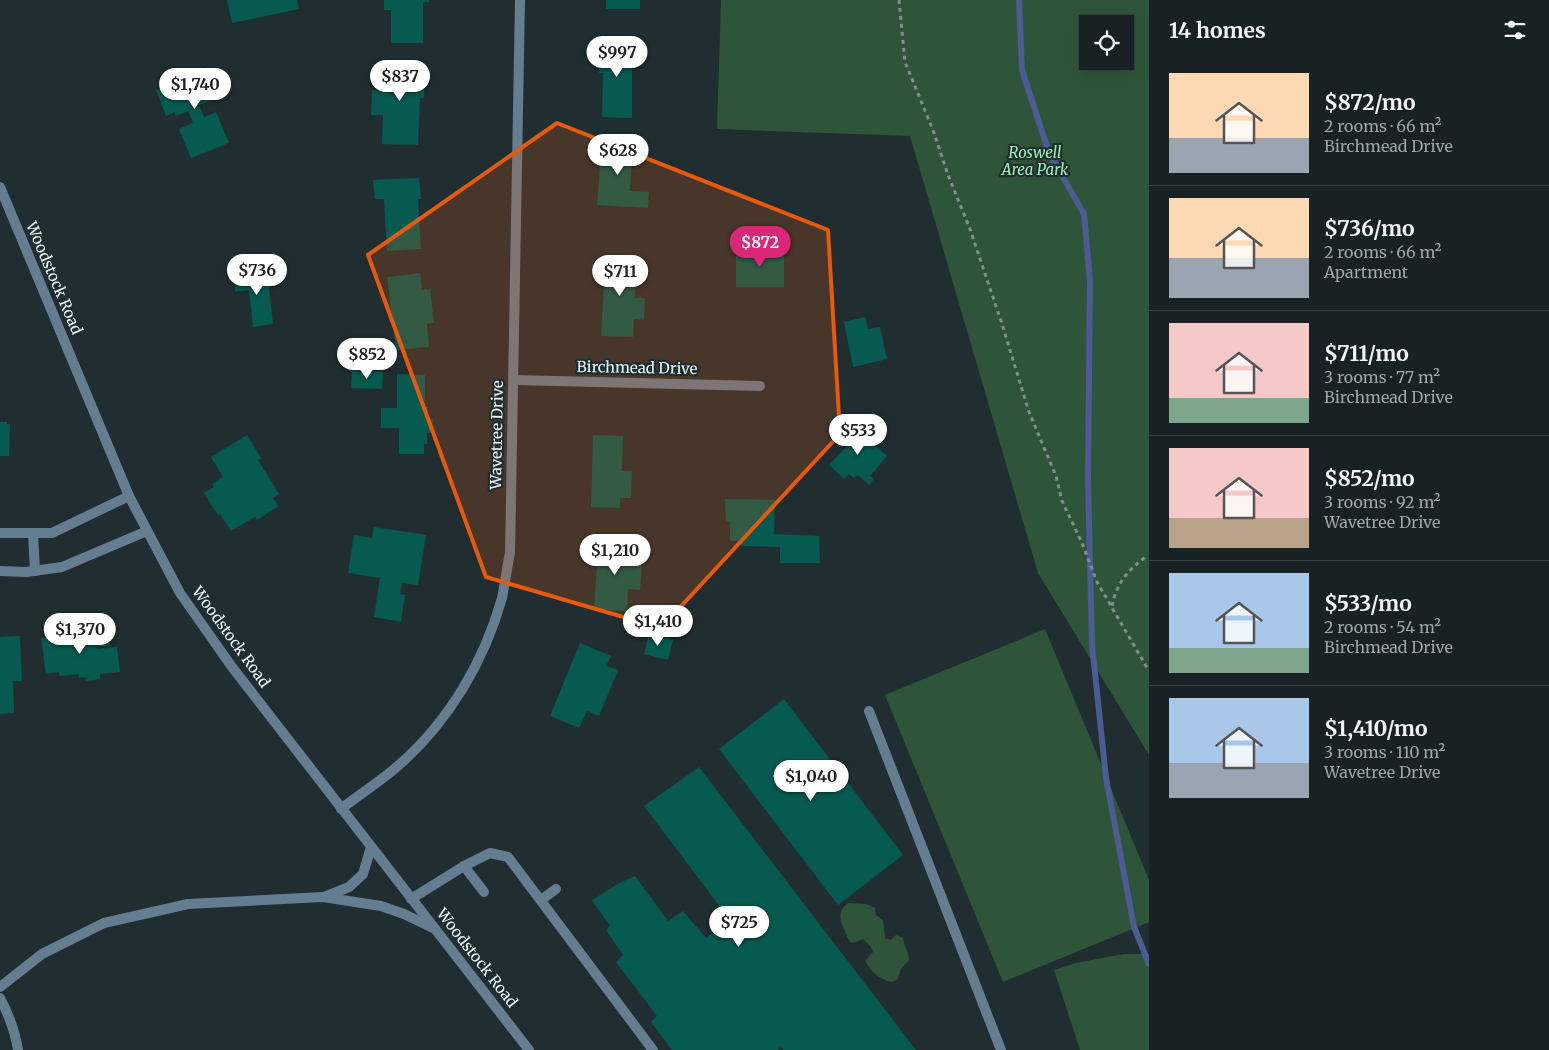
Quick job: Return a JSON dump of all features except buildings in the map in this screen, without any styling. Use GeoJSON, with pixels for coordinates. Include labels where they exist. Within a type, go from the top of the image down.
{"type":"FeatureCollection","features":[{"type":"Feature","properties":{"kind":"street","name":"Wavetree Drive"},"geometry":{"type":"LineString","coordinates":[[341,809],[399,765],[434,729],[464,689],[488,639],[502,597],[510,553],[520,0]]}},
{"type":"Feature","properties":{"kind":"street","name":"Woodstock Road"},"geometry":{"type":"LineString","coordinates":[[0,187],[129,496],[180,593],[232,667],[529,1050]]}},
{"type":"Feature","properties":{"kind":"street","name":"Birchmead Drive"},"geometry":{"type":"LineString","coordinates":[[514,380],[760,386]]}},
{"type":"Feature","properties":{"kind":"street"},"geometry":{"type":"LineString","coordinates":[[0,533],[52,532],[129,496]]}},
{"type":"Feature","properties":{"kind":"street"},"geometry":{"type":"LineString","coordinates":[[0,571],[26,572],[62,566],[147,530]]}},
{"type":"Feature","properties":{"kind":"street"},"geometry":{"type":"LineString","coordinates":[[32,532],[35,571]]}},
{"type":"Feature","properties":{"kind":"street"},"geometry":{"type":"LineString","coordinates":[[869,711],[1001,1050]]}},
{"type":"Feature","properties":{"kind":"street"},"geometry":{"type":"LineString","coordinates":[[323,897],[349,887],[362,874],[371,848]]}},
{"type":"Feature","properties":{"kind":"street"},"geometry":{"type":"LineString","coordinates":[[412,899],[464,866],[490,853],[508,857],[653,1050]]}},
{"type":"Feature","properties":{"kind":"street"},"geometry":{"type":"LineString","coordinates":[[464,866],[484,892]]}},
{"type":"Feature","properties":{"kind":"street"},"geometry":{"type":"LineString","coordinates":[[541,900],[556,889]]}},
{"type":"Feature","properties":{"kind":"street"},"geometry":{"type":"LineString","coordinates":[[0,987],[42,954],[104,923],[188,904],[323,897],[381,906],[404,914],[435,929]]}},
{"type":"Feature","properties":{"kind":"street"},"geometry":{"type":"LineString","coordinates":[[0,998],[15,1033],[18,1050]]}},
{"type":"Feature","properties":{"kind":"path"},"geometry":{"type":"LineString","coordinates":[[899,0],[905,62],[970,229],[1029,412],[1056,476],[1062,500],[1082,543],[1097,582],[1149,671]]}},
{"type":"Feature","properties":{"kind":"path"},"geometry":{"type":"LineString","coordinates":[[1112,606],[1115,592],[1124,577],[1147,556]]}},
{"type":"Feature","properties":{"kind":"highlighted area"},"geometry":{"type":"Polygon","coordinates":[[[557,123],[828,230],[840,434],[661,628],[486,577],[368,255],[557,123]]]}},
{"type":"Feature","properties":{"kind":"green space","name":"Roswell Area Park"},"geometry":{"type":"Polygon","coordinates":[[[721,0],[1149,0],[1149,755],[1038,573],[910,136],[717,129],[721,0]]]}},
{"type":"Feature","properties":{"kind":"green space"},"geometry":{"type":"Polygon","coordinates":[[[1045,629],[1149,880],[1149,922],[1003,982],[885,695],[1045,629]]]}},
{"type":"Feature","properties":{"kind":"green space"},"geometry":{"type":"Polygon","coordinates":[[[848,903],[866,904],[875,908],[876,915],[883,920],[885,938],[891,940],[896,935],[903,938],[909,960],[901,969],[897,980],[892,982],[883,979],[870,968],[865,961],[873,952],[863,939],[852,943],[849,939],[840,918],[842,909],[848,903]]]}},
{"type":"Feature","properties":{"kind":"green space"},"geometry":{"type":"Polygon","coordinates":[[[1124,954],[1149,954],[1149,1050],[1080,1050],[1054,970],[1076,963],[1124,954]]]}},
{"type":"Feature","properties":{"kind":"waterway"},"geometry":{"type":"LineString","coordinates":[[1019,0],[1022,70],[1049,153],[1084,214],[1090,281],[1088,479],[1092,644],[1106,778],[1134,927],[1149,964]]}}]}
